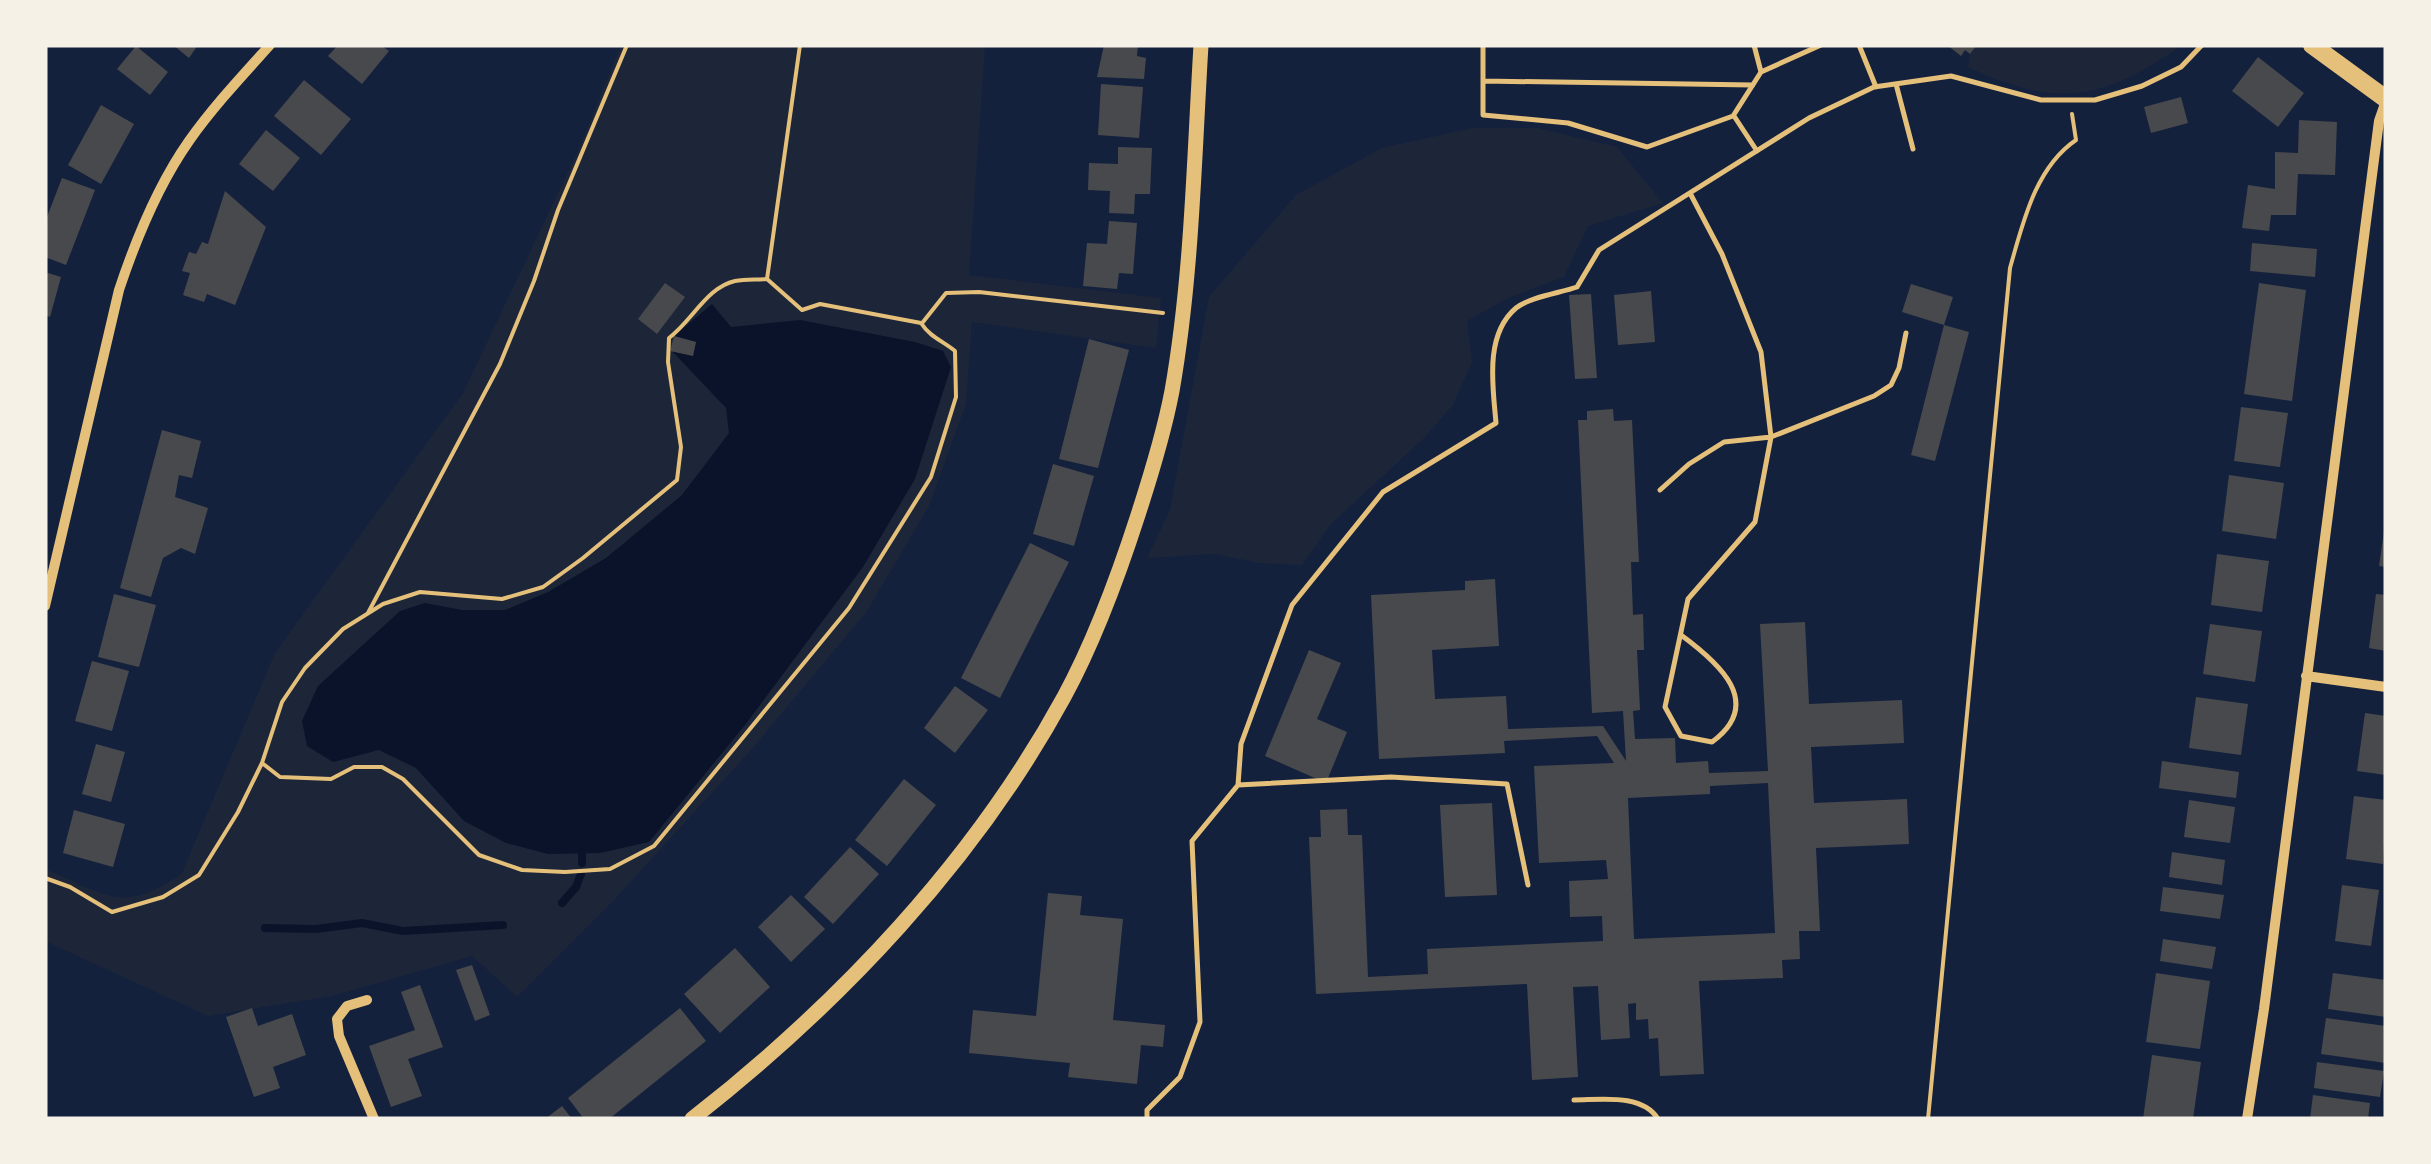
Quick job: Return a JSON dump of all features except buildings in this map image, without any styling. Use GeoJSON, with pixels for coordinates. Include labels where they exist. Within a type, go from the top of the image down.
{"type":"FeatureCollection","features":[{"type":"Feature","properties":{"kind":"highway"},"geometry":{"type":"LineString","coordinates":[[2312,45],[2386,100]]}},
{"type":"Feature","properties":{"kind":"main road"},"geometry":{"type":"LineString","coordinates":[[692,1119],[808,1020],[938,884],[1006,790],[1064,696],[1122,566],[1171,395],[1183,316],[1202,45]]}},
{"type":"Feature","properties":{"kind":"street"},"geometry":{"type":"LineString","coordinates":[[45,606],[119,290],[134,246],[186,144],[270,45]]}},
{"type":"Feature","properties":{"kind":"street"},"geometry":{"type":"LineString","coordinates":[[2246,1119],[2264,1009],[2379,121],[2386,100]]}},
{"type":"Feature","properties":{"kind":"street"},"geometry":{"type":"LineString","coordinates":[[2306,676],[2386,687]]}},
{"type":"Feature","properties":{"kind":"street"},"geometry":{"type":"LineString","coordinates":[[368,1000],[347,1006],[338,1019],[340,1036],[374,1119]]}},
{"type":"Feature","properties":{"kind":"lane"},"geometry":{"type":"LineString","coordinates":[[1483,45],[1484,115],[1568,124],[1647,147],[1734,115],[1761,72],[1820,45]]}},
{"type":"Feature","properties":{"kind":"lane"},"geometry":{"type":"LineString","coordinates":[[1754,45],[1761,72]]}},
{"type":"Feature","properties":{"kind":"lane"},"geometry":{"type":"LineString","coordinates":[[1859,45],[1876,86]]}},
{"type":"Feature","properties":{"kind":"lane"},"geometry":{"type":"LineString","coordinates":[[1147,1119],[1148,1110],[1180,1078],[1200,1022],[1192,841],[1238,785],[1241,744],[1292,606],[1383,492],[1496,423],[1492,374],[1498,332],[1517,306],[1577,287],[1600,250],[1809,118],[1876,86],[1951,76],[2042,100],[2096,100],[2142,86],[2181,67],[2202,45]]}},
{"type":"Feature","properties":{"kind":"lane"},"geometry":{"type":"LineString","coordinates":[[1483,81],[1752,85]]}},
{"type":"Feature","properties":{"kind":"lane"},"geometry":{"type":"LineString","coordinates":[[1896,84],[1913,149]]}},
{"type":"Feature","properties":{"kind":"lane"},"geometry":{"type":"LineString","coordinates":[[1734,115],[1758,152]]}},
{"type":"Feature","properties":{"kind":"lane"},"geometry":{"type":"LineString","coordinates":[[1682,635],[1711,657],[1732,682],[1735,711],[1730,729],[1712,742],[1681,736],[1665,708],[1688,599],[1755,522],[1771,437],[1761,352],[1722,254],[1691,195]]}},
{"type":"Feature","properties":{"kind":"lane"},"geometry":{"type":"LineString","coordinates":[[1660,490],[1689,464],[1724,442],[1771,437],[1874,396],[1891,385],[1906,333]]}},
{"type":"Feature","properties":{"kind":"lane"},"geometry":{"type":"LineString","coordinates":[[1238,785],[1391,777],[1507,784],[1528,885]]}},
{"type":"Feature","properties":{"kind":"lane"},"geometry":{"type":"LineString","coordinates":[[1574,1100],[1625,1100],[1654,1112],[1658,1119]]}},
{"type":"Feature","properties":{"kind":"path"},"geometry":{"type":"LineString","coordinates":[[368,614],[500,364],[558,210],[627,45]]}},
{"type":"Feature","properties":{"kind":"path"},"geometry":{"type":"LineString","coordinates":[[768,279],[800,45]]}},
{"type":"Feature","properties":{"kind":"path"},"geometry":{"type":"LineString","coordinates":[[1928,1119],[2010,268],[2037,188],[2063,149],[2076,140],[2070,100]]}},
{"type":"Feature","properties":{"kind":"path"},"geometry":{"type":"LineString","coordinates":[[45,878],[70,886],[112,912],[163,898],[199,875],[238,812],[262,763],[282,702],[305,668],[343,629],[383,604],[420,592],[502,600],[543,587],[677,480],[681,447],[668,362],[669,338],[710,294],[732,282],[768,279],[802,310],[820,304],[922,323],[929,335],[955,352],[956,397],[931,478],[849,608],[654,846],[610,868],[522,870],[478,854],[403,780],[382,767],[354,767],[331,779],[297,778],[280,777],[262,763]]}},
{"type":"Feature","properties":{"kind":"path"},"geometry":{"type":"LineString","coordinates":[[922,323],[946,293],[979,292],[1183,316]]}},
{"type":"Feature","properties":{"kind":"shaded area"},"geometry":{"type":"Polygon","coordinates":[[[621,45],[985,45],[969,275],[1161,298],[1156,348],[972,322],[966,404],[929,506],[867,611],[751,750],[615,899],[517,997],[472,956],[332,996],[208,1016],[45,941],[45,869],[99,893],[128,897],[144,894],[182,873],[275,653],[463,393],[578,151],[621,45]]]}},
{"type":"Feature","properties":{"kind":"shaded area"},"geometry":{"type":"Polygon","coordinates":[[[1977,45],[2181,45],[2125,79],[2102,88],[2059,93],[2015,86],[1968,67],[1970,54],[1977,45]]]}},
{"type":"Feature","properties":{"kind":"shaded area"},"geometry":{"type":"Polygon","coordinates":[[[1473,128],[1538,128],[1617,147],[1663,203],[1588,226],[1564,277],[1508,298],[1467,321],[1472,362],[1453,405],[1424,438],[1330,525],[1302,565],[1260,563],[1215,554],[1147,558],[1170,510],[1209,297],[1296,195],[1382,148],[1473,128]]]}},
{"type":"Feature","properties":{"kind":"shaded area"},"geometry":{"type":"Polygon","coordinates":[[[712,304],[731,327],[800,320],[915,342],[943,351],[951,367],[915,479],[863,567],[745,725],[649,842],[600,853],[548,854],[506,843],[464,821],[416,768],[379,750],[333,762],[307,746],[302,721],[318,686],[400,611],[425,603],[462,610],[505,610],[548,592],[606,558],[682,495],[729,433],[726,408],[672,351],[693,356],[696,342],[674,336],[712,304]]]}},
{"type":"Feature","properties":{"kind":"waterway"},"geometry":{"type":"LineString","coordinates":[[582,853],[582,863]]}},
{"type":"Feature","properties":{"kind":"waterway"},"geometry":{"type":"LineString","coordinates":[[562,903],[581,874]]}},
{"type":"Feature","properties":{"kind":"waterway"},"geometry":{"type":"LineString","coordinates":[[265,928],[316,929],[362,923],[403,931],[503,925]]}}]}
